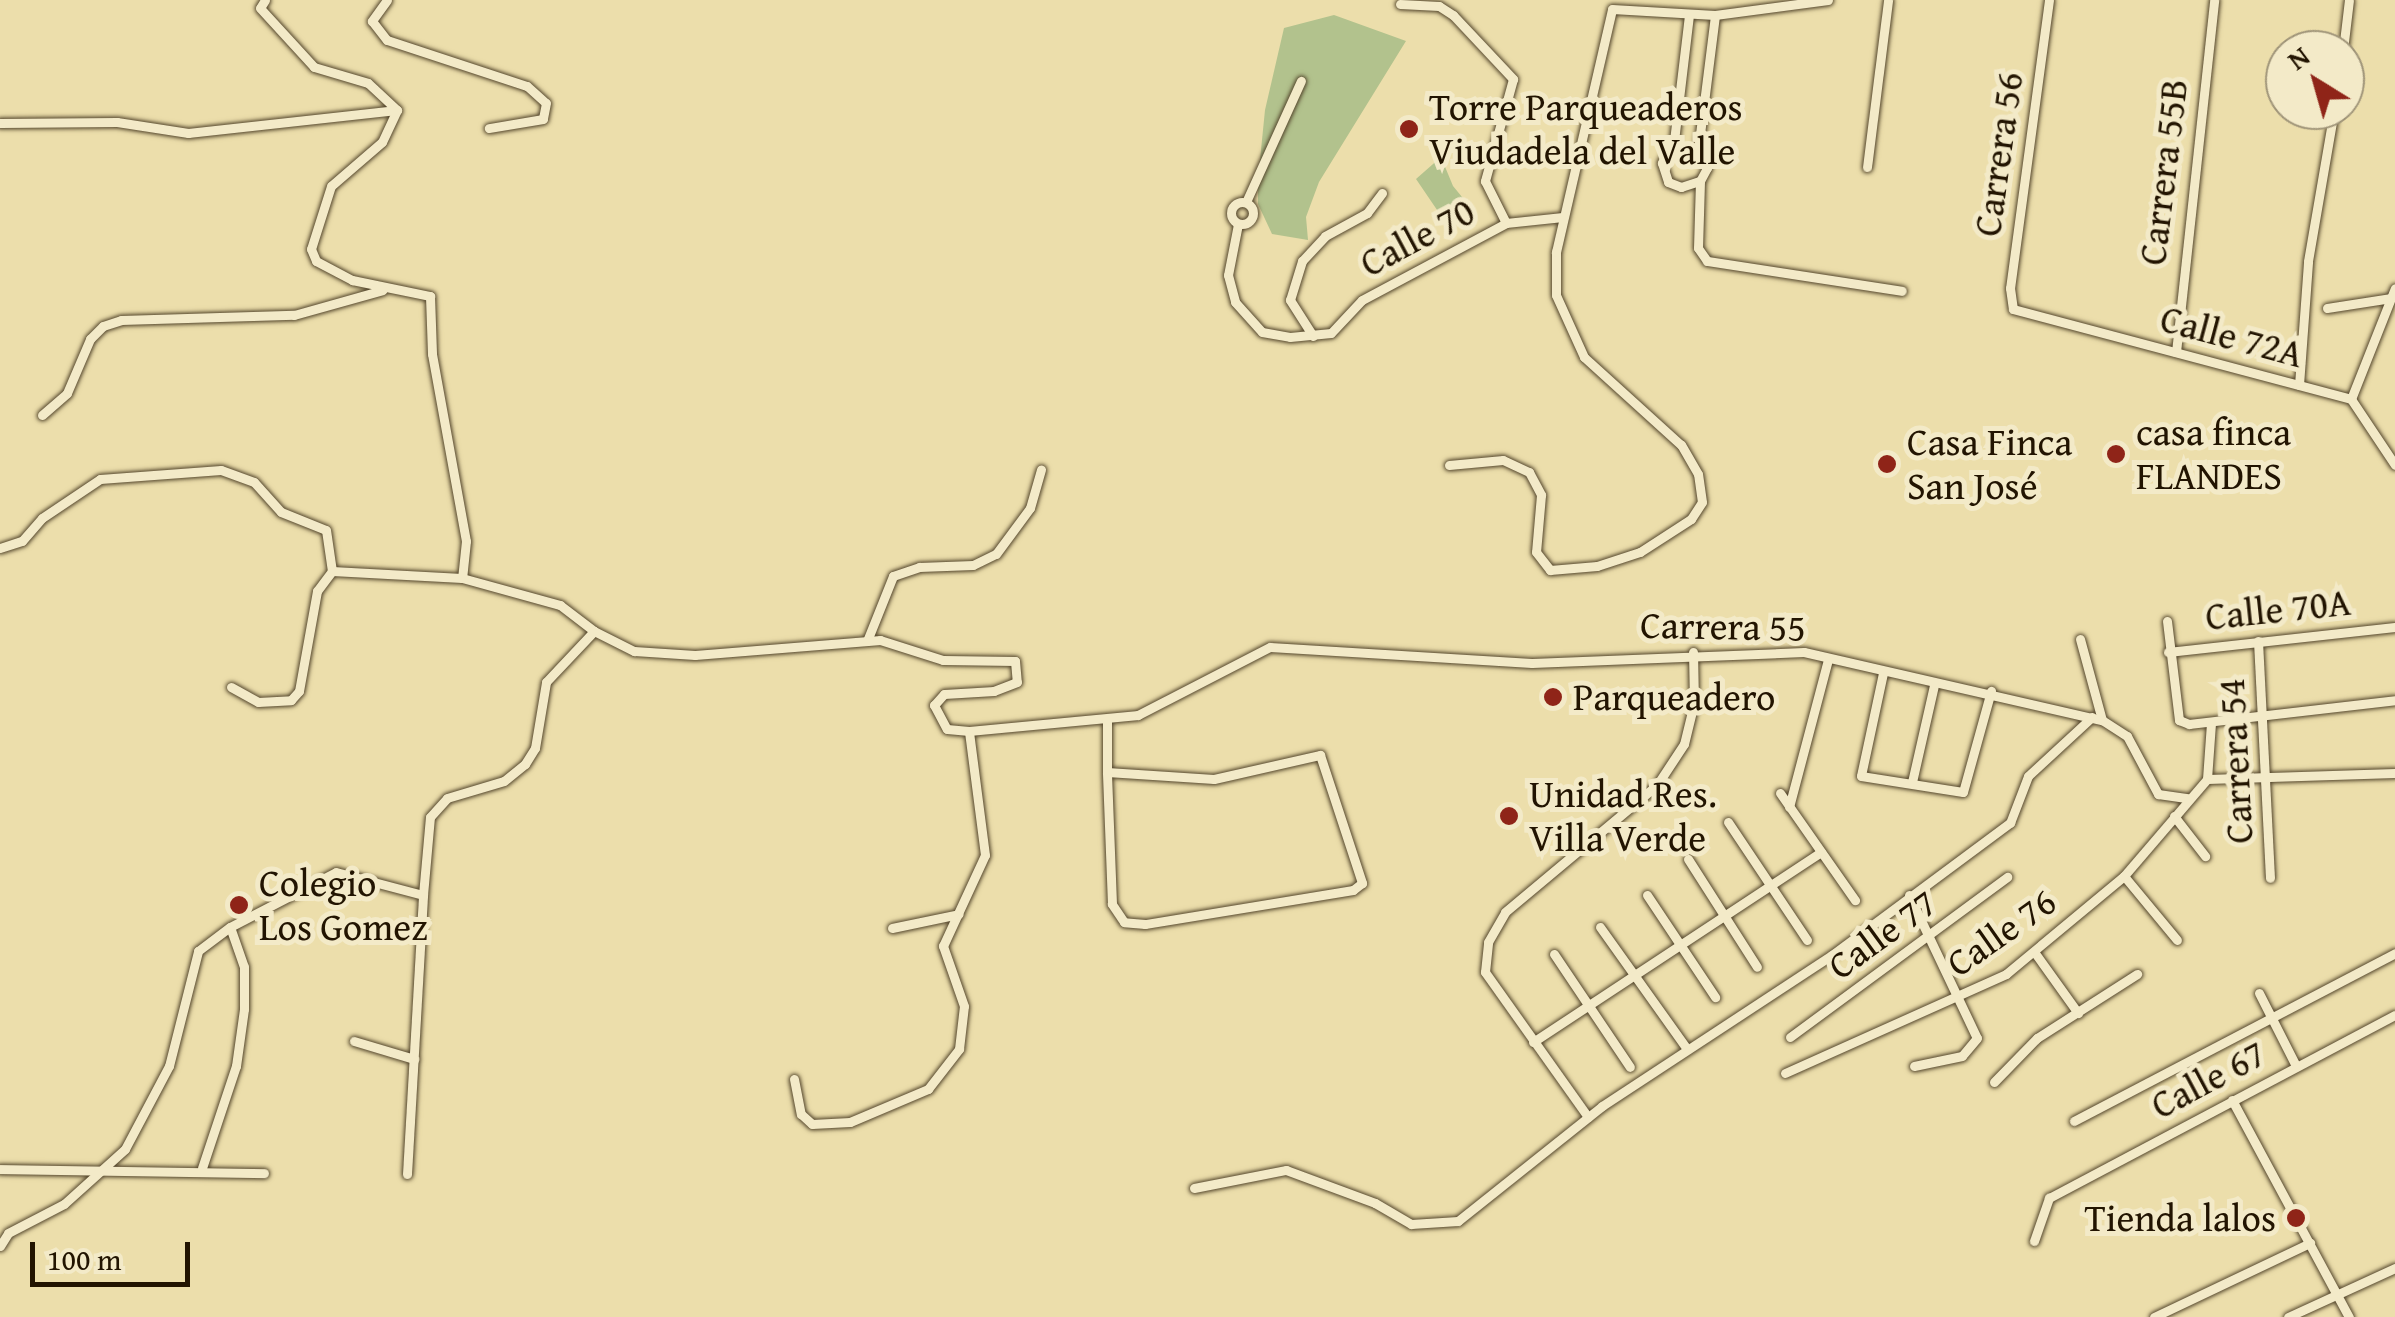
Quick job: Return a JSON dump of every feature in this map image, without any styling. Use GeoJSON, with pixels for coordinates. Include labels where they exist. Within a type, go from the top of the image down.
{"type":"FeatureCollection","features":[{"type":"Feature","properties":{"kind":"street"},"geometry":{"type":"LineString","coordinates":[[248,0],[262,4],[314,67],[368,83],[397,110]]}},
{"type":"Feature","properties":{"kind":"street"},"geometry":{"type":"LineString","coordinates":[[388,0],[372,21],[387,40],[527,86],[546,103],[543,119],[489,128]]}},
{"type":"Feature","properties":{"kind":"street"},"geometry":{"type":"LineString","coordinates":[[1449,466],[1503,460],[1529,472],[1541,495],[1536,552],[1550,570],[1625,558],[1700,508],[1701,484],[1681,445],[1595,369],[1568,332],[1554,283],[1563,217],[1609,4],[1715,15],[1828,0]]}},
{"type":"Feature","properties":{"kind":"street"},"geometry":{"type":"LineString","coordinates":[[1867,166],[1888,0]]}},
{"type":"Feature","properties":{"kind":"street","name":"Carrera 56"},"geometry":{"type":"LineString","coordinates":[[2020,312],[2010,288],[2048,0]]}},
{"type":"Feature","properties":{"kind":"street","name":"Carrera 55B"},"geometry":{"type":"LineString","coordinates":[[2176,352],[2214,0]]}},
{"type":"Feature","properties":{"kind":"street"},"geometry":{"type":"LineString","coordinates":[[2345,30],[2349,0]]}},
{"type":"Feature","properties":{"kind":"street"},"geometry":{"type":"LineString","coordinates":[[1400,4],[1439,6],[1453,14],[1512,78],[1485,181],[1506,222]]}},
{"type":"Feature","properties":{"kind":"street"},"geometry":{"type":"LineString","coordinates":[[1689,15],[1674,140],[1662,168],[1674,185],[1700,181]]}},
{"type":"Feature","properties":{"kind":"street"},"geometry":{"type":"LineString","coordinates":[[1715,15],[1699,142],[1707,168],[1700,181],[1698,248],[1707,261],[1902,291]]}},
{"type":"Feature","properties":{"kind":"street"},"geometry":{"type":"LineString","coordinates":[[1301,81],[1246,202],[1231,209],[1238,224],[1228,275],[1242,314],[1262,332],[1312,336]]}},
{"type":"Feature","properties":{"kind":"street"},"geometry":{"type":"LineString","coordinates":[[0,123],[116,122],[188,133],[397,110]]}},
{"type":"Feature","properties":{"kind":"street"},"geometry":{"type":"LineString","coordinates":[[397,110],[382,142],[331,186],[312,249],[322,265],[386,289],[430,296],[432,354],[466,541],[462,578]]}},
{"type":"Feature","properties":{"kind":"street"},"geometry":{"type":"LineString","coordinates":[[2298,385],[2308,262],[2331,130]]}},
{"type":"Feature","properties":{"kind":"street"},"geometry":{"type":"LineString","coordinates":[[1312,336],[1290,300],[1302,261],[1325,236],[1367,212],[1382,193]]}},
{"type":"Feature","properties":{"kind":"street"},"geometry":{"type":"LineString","coordinates":[[1238,224],[1253,217],[1246,202]]}},
{"type":"Feature","properties":{"kind":"street","name":"Calle 70"},"geometry":{"type":"LineString","coordinates":[[1312,336],[1331,333],[1362,300],[1506,222],[1563,217]]}},
{"type":"Feature","properties":{"kind":"street"},"geometry":{"type":"LineString","coordinates":[[42,415],[67,393],[90,338],[102,326],[121,320],[294,315],[386,289]]}},
{"type":"Feature","properties":{"kind":"street"},"geometry":{"type":"LineString","coordinates":[[2327,308],[2393,293]]}},
{"type":"Feature","properties":{"kind":"street"},"geometry":{"type":"LineString","coordinates":[[2393,293],[2351,399],[2395,466]]}},
{"type":"Feature","properties":{"kind":"street","name":"Calle 72A"},"geometry":{"type":"LineString","coordinates":[[2020,312],[2351,399]]}},
{"type":"Feature","properties":{"kind":"street"},"geometry":{"type":"LineString","coordinates":[[0,548],[22,541],[42,518],[100,479],[221,470],[254,482],[281,512],[326,530],[332,572],[317,592],[299,691],[292,700],[258,702],[230,687]]}},
{"type":"Feature","properties":{"kind":"street"},"geometry":{"type":"LineString","coordinates":[[867,641],[893,576],[919,567],[972,565],[996,554],[1030,508],[1041,470]]}},
{"type":"Feature","properties":{"kind":"street"},"geometry":{"type":"LineString","coordinates":[[332,572],[462,578],[560,606],[620,649],[695,655],[867,641],[896,642],[942,660],[1015,661],[1020,672],[1008,686],[944,694],[934,705],[947,729],[969,731],[1108,720],[1107,772],[1112,904],[1124,922],[1163,921],[1353,890],[1362,883],[1320,755],[1214,779],[1107,772]]}},
{"type":"Feature","properties":{"kind":"street"},"geometry":{"type":"LineString","coordinates":[[2167,622],[2179,720],[2211,723],[2395,700]]}},
{"type":"Feature","properties":{"kind":"street","name":"Calle 70A"},"geometry":{"type":"LineString","coordinates":[[2168,652],[2395,627]]}},
{"type":"Feature","properties":{"kind":"street"},"geometry":{"type":"LineString","coordinates":[[407,1174],[430,817],[447,798],[504,781],[526,764],[546,682],[594,631]]}},
{"type":"Feature","properties":{"kind":"street"},"geometry":{"type":"LineString","coordinates":[[2080,639],[2097,718],[2127,736],[2158,794],[2188,798]]}},
{"type":"Feature","properties":{"kind":"street","name":"Carrera 54"},"geometry":{"type":"LineString","coordinates":[[2258,640],[2267,715],[2270,878]]}},
{"type":"Feature","properties":{"kind":"street","name":"Carrera 55"},"geometry":{"type":"LineString","coordinates":[[1108,720],[1138,715],[1270,647],[1532,663],[1693,652],[1804,652],[1934,685],[1991,691],[2097,718]]}},
{"type":"Feature","properties":{"kind":"street"},"geometry":{"type":"LineString","coordinates":[[1588,1118],[1485,972],[1488,942],[1505,912],[1656,784],[1687,730],[1694,704],[1693,652]]}},
{"type":"Feature","properties":{"kind":"street"},"geometry":{"type":"LineString","coordinates":[[1790,806],[1828,658]]}},
{"type":"Feature","properties":{"kind":"street"},"geometry":{"type":"LineString","coordinates":[[1883,673],[1861,776],[1963,792],[1991,691]]}},
{"type":"Feature","properties":{"kind":"street"},"geometry":{"type":"LineString","coordinates":[[1912,782],[1934,685]]}},
{"type":"Feature","properties":{"kind":"street"},"geometry":{"type":"LineString","coordinates":[[1194,1188],[1286,1170],[1375,1203],[1411,1224],[1439,1226],[1491,1200],[1588,1118],[1832,955],[1909,894],[2010,823],[2028,776],[2097,718]]}},
{"type":"Feature","properties":{"kind":"street"},"geometry":{"type":"LineString","coordinates":[[2211,723],[2207,780],[2395,773]]}},
{"type":"Feature","properties":{"kind":"street"},"geometry":{"type":"LineString","coordinates":[[794,1080],[801,1114],[824,1126],[909,1101],[947,1071],[959,1049],[964,1006],[943,946],[985,855],[969,731]]}},
{"type":"Feature","properties":{"kind":"street","name":"Calle 76"},"geometry":{"type":"LineString","coordinates":[[1786,1073],[1959,1000],[2035,953],[2124,876],[2207,780]]}},
{"type":"Feature","properties":{"kind":"street"},"geometry":{"type":"LineString","coordinates":[[1780,792],[1854,900]]}},
{"type":"Feature","properties":{"kind":"street"},"geometry":{"type":"LineString","coordinates":[[2174,816],[2206,856]]}},
{"type":"Feature","properties":{"kind":"street"},"geometry":{"type":"LineString","coordinates":[[1728,822],[1806,940]]}},
{"type":"Feature","properties":{"kind":"street"},"geometry":{"type":"LineString","coordinates":[[1532,1042],[1821,852]]}},
{"type":"Feature","properties":{"kind":"street"},"geometry":{"type":"LineString","coordinates":[[1688,858],[1757,967]]}},
{"type":"Feature","properties":{"kind":"street"},"geometry":{"type":"LineString","coordinates":[[0,1246],[8,1234],[64,1204],[125,1149],[169,1066],[190,964],[230,927],[336,872],[423,894]]}},
{"type":"Feature","properties":{"kind":"street"},"geometry":{"type":"LineString","coordinates":[[2124,876],[2177,940]]}},
{"type":"Feature","properties":{"kind":"street","name":"Calle 77"},"geometry":{"type":"LineString","coordinates":[[1790,1037],[1933,936],[2007,877]]}},
{"type":"Feature","properties":{"kind":"street"},"geometry":{"type":"LineString","coordinates":[[1909,894],[1933,936],[1977,1038],[1975,1048],[1914,1066]]}},
{"type":"Feature","properties":{"kind":"street"},"geometry":{"type":"LineString","coordinates":[[1647,896],[1715,997]]}},
{"type":"Feature","properties":{"kind":"street"},"geometry":{"type":"LineString","coordinates":[[892,928],[959,914]]}},
{"type":"Feature","properties":{"kind":"street"},"geometry":{"type":"LineString","coordinates":[[202,1168],[236,1066],[244,1009],[244,966],[230,927]]}},
{"type":"Feature","properties":{"kind":"street"},"geometry":{"type":"LineString","coordinates":[[1600,927],[1631,976],[1687,1049]]}},
{"type":"Feature","properties":{"kind":"street"},"geometry":{"type":"LineString","coordinates":[[2035,953],[2078,1013]]}},
{"type":"Feature","properties":{"kind":"street"},"geometry":{"type":"LineString","coordinates":[[2074,1121],[2395,953]]}},
{"type":"Feature","properties":{"kind":"street"},"geometry":{"type":"LineString","coordinates":[[1554,954],[1630,1067]]}},
{"type":"Feature","properties":{"kind":"street"},"geometry":{"type":"LineString","coordinates":[[1994,1082],[2023,1050],[2137,974]]}},
{"type":"Feature","properties":{"kind":"street"},"geometry":{"type":"LineString","coordinates":[[2258,993],[2296,1066]]}},
{"type":"Feature","properties":{"kind":"street","name":"Calle 67"},"geometry":{"type":"LineString","coordinates":[[2034,1241],[2050,1198],[2395,1015]]}},
{"type":"Feature","properties":{"kind":"street"},"geometry":{"type":"LineString","coordinates":[[354,1041],[414,1059]]}},
{"type":"Feature","properties":{"kind":"street"},"geometry":{"type":"LineString","coordinates":[[2232,1100],[2348,1317]]}},
{"type":"Feature","properties":{"kind":"street"},"geometry":{"type":"LineString","coordinates":[[0,1169],[103,1166],[264,1173]]}},
{"type":"Feature","properties":{"kind":"street"},"geometry":{"type":"LineString","coordinates":[[2154,1317],[2310,1243]]}},
{"type":"Feature","properties":{"kind":"street"},"geometry":{"type":"LineString","coordinates":[[2288,1317],[2395,1268]]}},
{"type":"Feature","properties":{"kind":"green space"},"geometry":{"type":"Polygon","coordinates":[[[1334,15],[1406,41],[1319,182],[1306,217],[1308,240],[1272,234],[1258,204],[1258,180],[1265,110],[1284,28],[1334,15]]]}},
{"type":"Feature","properties":{"kind":"green space"},"geometry":{"type":"Polygon","coordinates":[[[1441,157],[1453,186],[1476,214],[1450,229],[1416,179],[1441,157]]]}},
{"type":"Feature","properties":{"kind":"place","name":"Torre Parqueaderos Viudadela del Valle"},"geometry":{"type":"Point","coordinates":[1409,129]}},
{"type":"Feature","properties":{"kind":"place","name":"casa finca FLANDES"},"geometry":{"type":"Point","coordinates":[2116,454]}},
{"type":"Feature","properties":{"kind":"place","name":"Casa Finca San José"},"geometry":{"type":"Point","coordinates":[1887,464]}},
{"type":"Feature","properties":{"kind":"place","name":"Parqueadero"},"geometry":{"type":"Point","coordinates":[1553,697]}},
{"type":"Feature","properties":{"kind":"place","name":"Unidad Res. Villa Verde"},"geometry":{"type":"Point","coordinates":[1509,816]}},
{"type":"Feature","properties":{"kind":"place","name":"Colegio Los Gomez"},"geometry":{"type":"Point","coordinates":[239,905]}},
{"type":"Feature","properties":{"kind":"place","name":"Tienda lalos"},"geometry":{"type":"Point","coordinates":[2296,1218]}}]}
